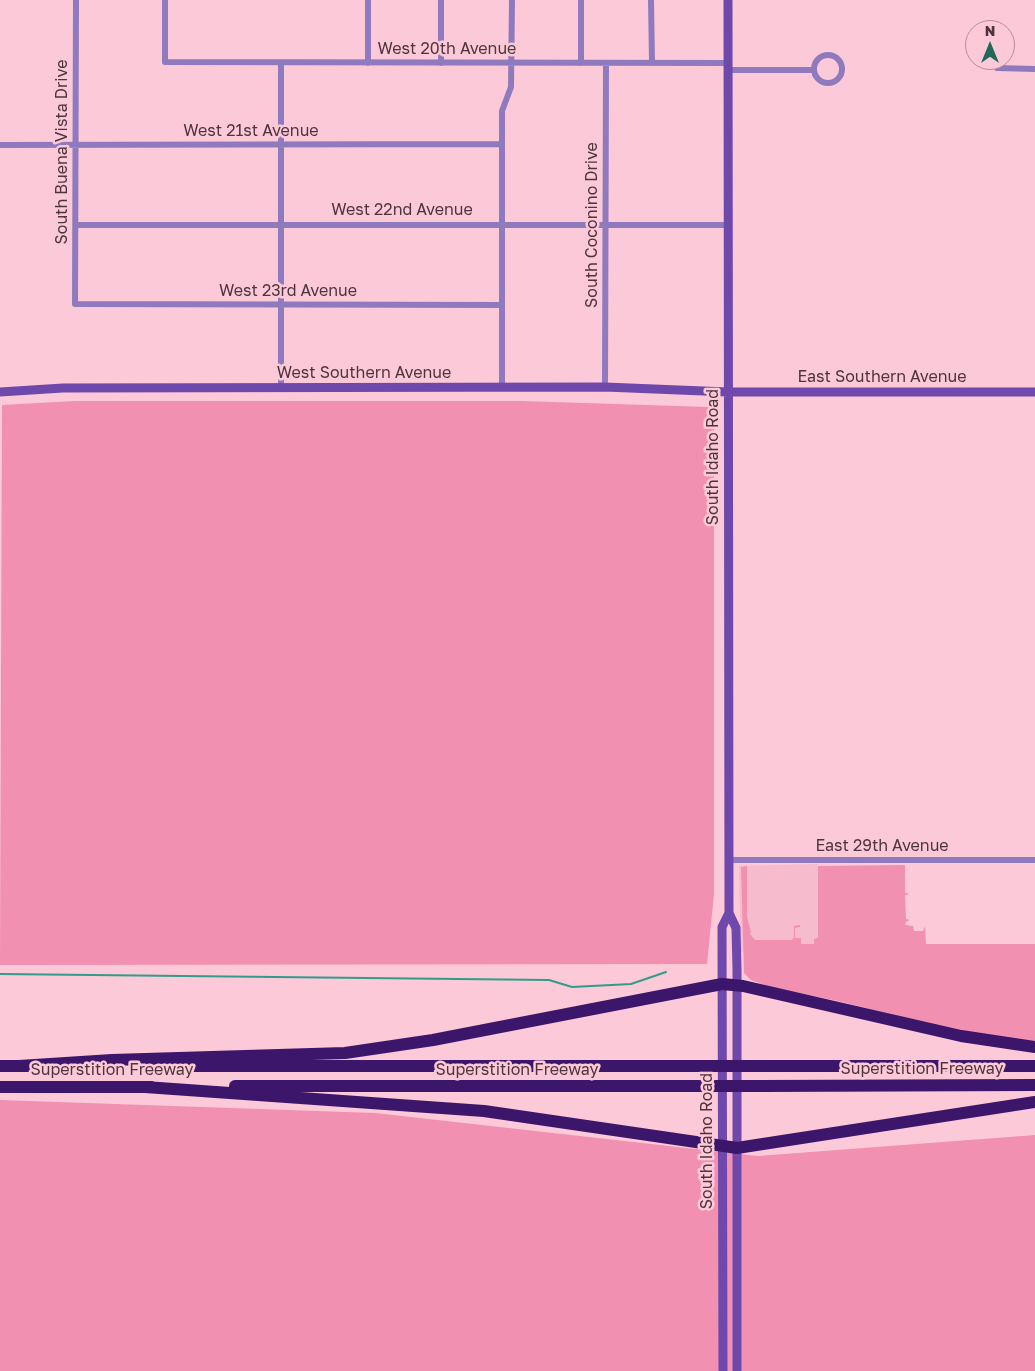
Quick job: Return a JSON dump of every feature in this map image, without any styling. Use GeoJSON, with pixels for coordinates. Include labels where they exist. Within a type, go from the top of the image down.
{"type":"FeatureCollection","features":[{"type":"Feature","properties":{"kind":"highway"},"geometry":{"type":"LineString","coordinates":[[19,1066],[112,1060],[345,1053],[433,1040],[722,984],[736,985],[961,1036],[1035,1047]]}},
{"type":"Feature","properties":{"kind":"highway","name":"Superstition Freeway"},"geometry":{"type":"LineString","coordinates":[[0,1066],[1035,1066]]}},
{"type":"Feature","properties":{"kind":"highway","name":"Superstition Freeway"},"geometry":{"type":"LineString","coordinates":[[0,1087],[1035,1085]]}},
{"type":"Feature","properties":{"kind":"highway"},"geometry":{"type":"LineString","coordinates":[[145,1087],[484,1111],[737,1148],[1035,1102]]}},
{"type":"Feature","properties":{"kind":"main road","name":"South Idaho Road"},"geometry":{"type":"LineString","coordinates":[[728,0],[729,913],[736,928],[737,1371]]}},
{"type":"Feature","properties":{"kind":"main road","name":"West Southern Avenue"},"geometry":{"type":"LineString","coordinates":[[0,392],[63,388],[605,387],[728,392]]}},
{"type":"Feature","properties":{"kind":"main road","name":"East Southern Avenue"},"geometry":{"type":"LineString","coordinates":[[728,392],[1035,392]]}},
{"type":"Feature","properties":{"kind":"main road","name":"South Idaho Road"},"geometry":{"type":"LineString","coordinates":[[723,1371],[722,927],[729,913]]}},
{"type":"Feature","properties":{"kind":"street","name":"South Buena Vista Drive"},"geometry":{"type":"LineString","coordinates":[[75,304],[76,0]]}},
{"type":"Feature","properties":{"kind":"street","name":"West 20th Avenue"},"geometry":{"type":"LineString","coordinates":[[165,0],[165,62],[652,62],[813,70]]}},
{"type":"Feature","properties":{"kind":"street"},"geometry":{"type":"LineString","coordinates":[[368,0],[368,63]]}},
{"type":"Feature","properties":{"kind":"street"},"geometry":{"type":"LineString","coordinates":[[441,0],[441,62]]}},
{"type":"Feature","properties":{"kind":"street"},"geometry":{"type":"LineString","coordinates":[[502,388],[502,111],[511,87],[512,0]]}},
{"type":"Feature","properties":{"kind":"street"},"geometry":{"type":"LineString","coordinates":[[581,0],[581,63]]}},
{"type":"Feature","properties":{"kind":"street"},"geometry":{"type":"LineString","coordinates":[[651,0],[652,62]]}},
{"type":"Feature","properties":{"kind":"street"},"geometry":{"type":"LineString","coordinates":[[823,55],[833,56],[842,66],[838,79],[829,83],[817,78],[813,70],[816,61],[823,55]]}},
{"type":"Feature","properties":{"kind":"street"},"geometry":{"type":"LineString","coordinates":[[281,63],[281,388]]}},
{"type":"Feature","properties":{"kind":"street","name":"South Coconino Drive"},"geometry":{"type":"LineString","coordinates":[[605,387],[606,63]]}},
{"type":"Feature","properties":{"kind":"street"},"geometry":{"type":"LineString","coordinates":[[1015,68],[1035,69]]}},
{"type":"Feature","properties":{"kind":"street","name":"West 21st Avenue"},"geometry":{"type":"LineString","coordinates":[[0,144],[502,144]]}},
{"type":"Feature","properties":{"kind":"street","name":"West 22nd Avenue"},"geometry":{"type":"LineString","coordinates":[[76,225],[728,225]]}},
{"type":"Feature","properties":{"kind":"street","name":"West 23rd Avenue"},"geometry":{"type":"LineString","coordinates":[[75,304],[502,304]]}},
{"type":"Feature","properties":{"kind":"street","name":"East 29th Avenue"},"geometry":{"type":"LineString","coordinates":[[729,860],[1035,860]]}},
{"type":"Feature","properties":{"kind":"shaded area"},"geometry":{"type":"Polygon","coordinates":[[[74,401],[522,401],[708,407],[714,412],[714,894],[707,964],[0,965],[2,405],[74,401]]]}},
{"type":"Feature","properties":{"kind":"shaded area"},"geometry":{"type":"Polygon","coordinates":[[[818,864],[819,950],[741,952],[739,866],[818,864]]]}},
{"type":"Feature","properties":{"kind":"shaded area"},"geometry":{"type":"Polygon","coordinates":[[[905,865],[905,893],[910,894],[905,895],[906,919],[910,920],[905,925],[913,926],[914,931],[923,931],[925,926],[926,944],[1035,944],[1035,1043],[962,1032],[838,1001],[770,987],[751,980],[744,973],[741,867],[747,866],[747,917],[750,934],[755,940],[792,940],[794,937],[794,926],[800,925],[800,927],[795,928],[795,938],[801,938],[801,944],[814,944],[814,939],[818,938],[818,866],[905,865]]]}},
{"type":"Feature","properties":{"kind":"shaded area"},"geometry":{"type":"Polygon","coordinates":[[[0,1100],[375,1113],[758,1156],[1035,1135],[1035,1371],[0,1371],[0,1100]]]}},
{"type":"Feature","properties":{"kind":"waterway"},"geometry":{"type":"LineString","coordinates":[[0,974],[549,980],[572,987],[631,984],[666,972]]}}]}
